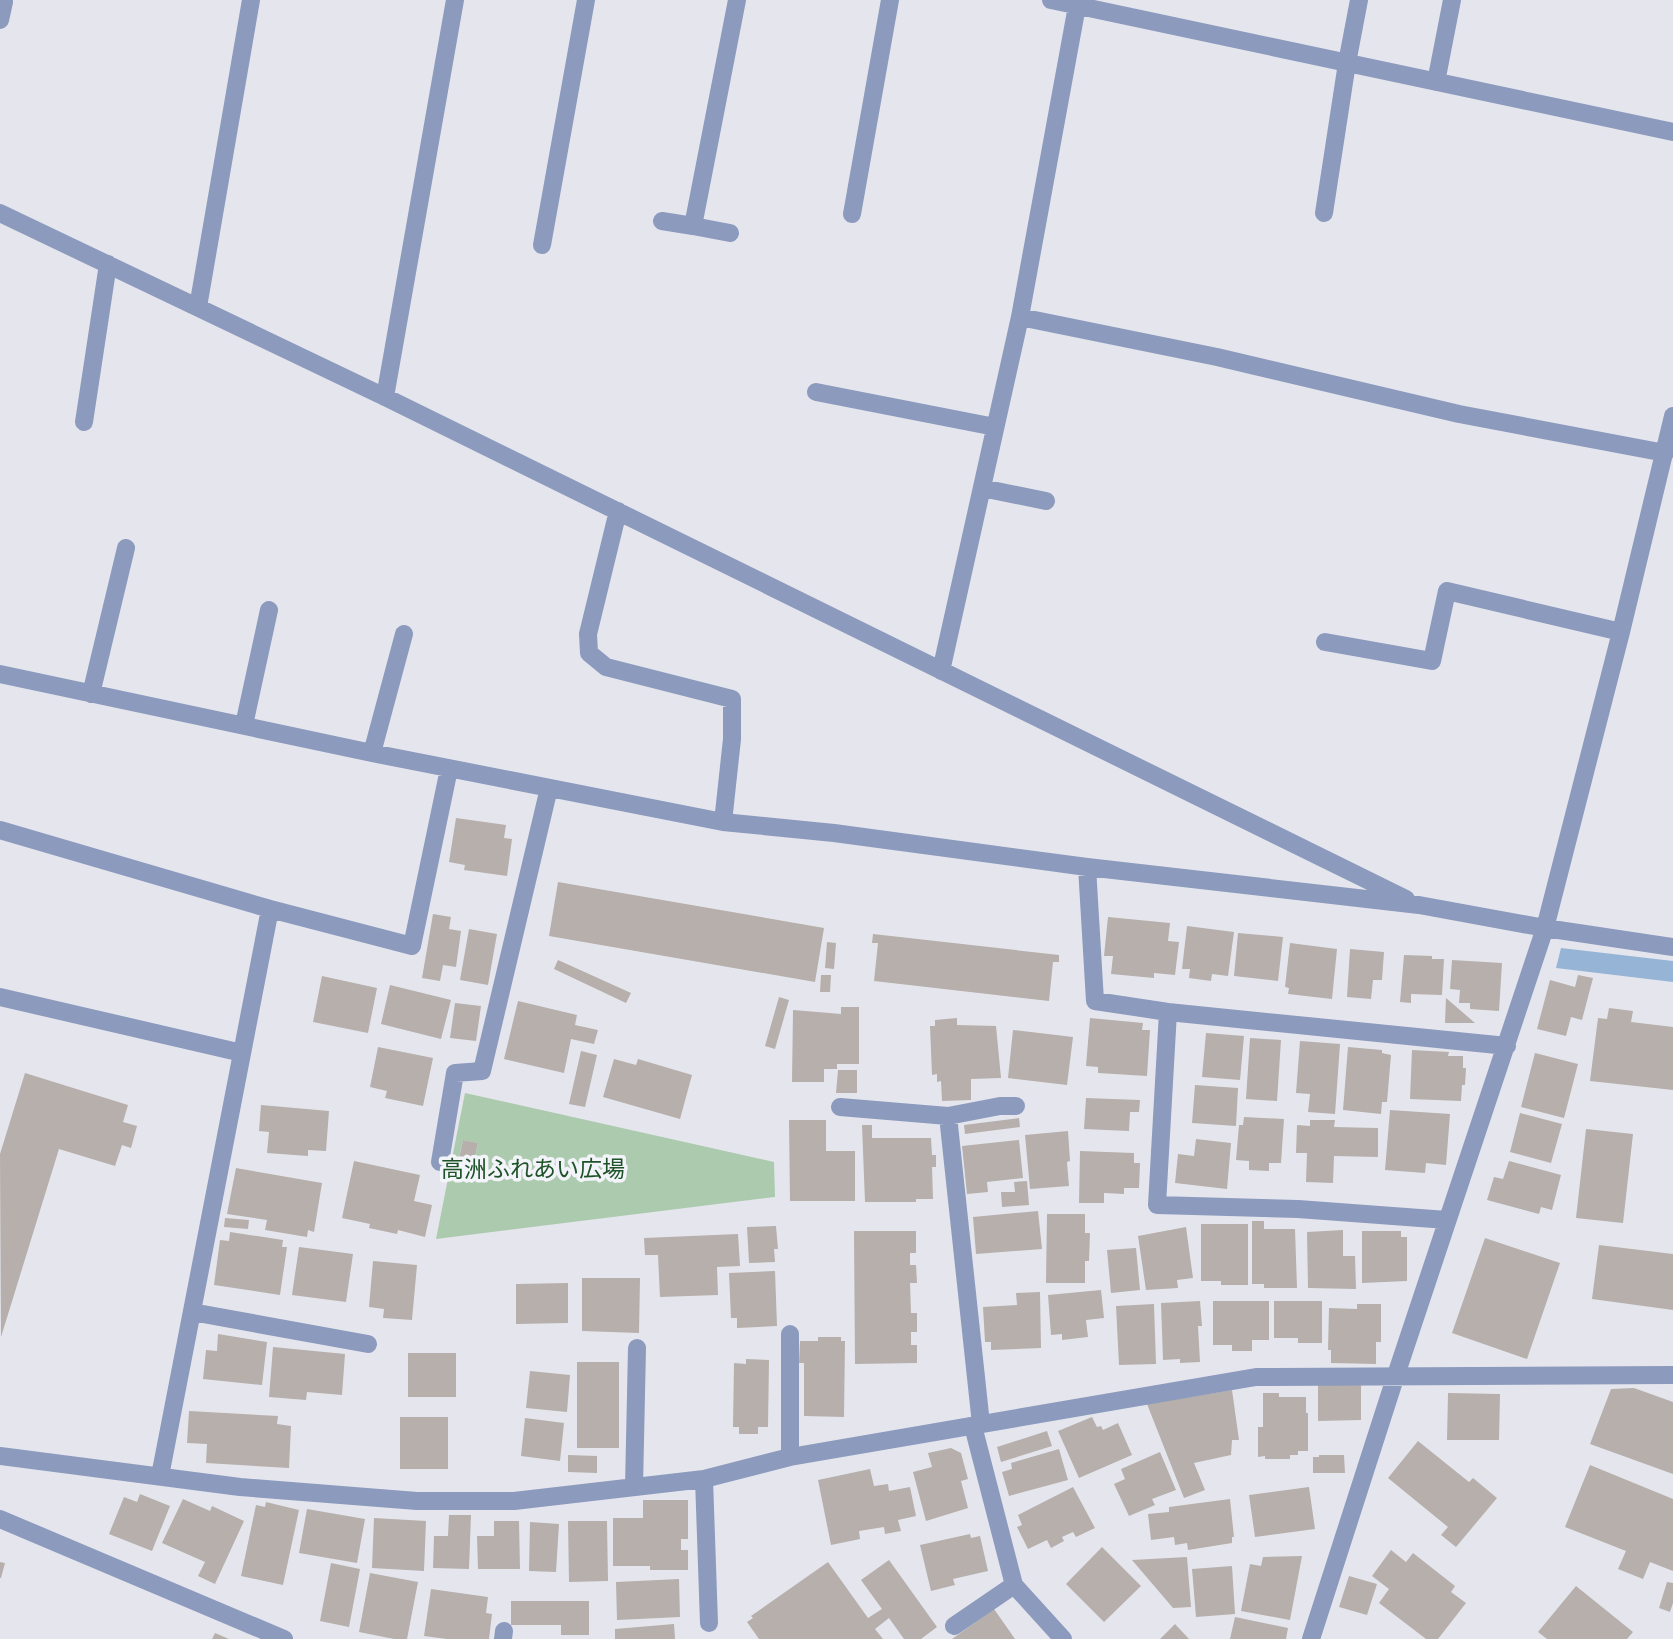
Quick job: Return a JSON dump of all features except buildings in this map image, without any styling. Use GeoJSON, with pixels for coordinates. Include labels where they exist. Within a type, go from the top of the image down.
{"type":"FeatureCollection","features":[{"type":"Feature","properties":{"kind":"street"},"geometry":{"type":"LineString","coordinates":[[198,307],[251,0]]}},
{"type":"Feature","properties":{"kind":"street"},"geometry":{"type":"LineString","coordinates":[[385,397],[454,0]]}},
{"type":"Feature","properties":{"kind":"street"},"geometry":{"type":"LineString","coordinates":[[542,245],[586,0]]}},
{"type":"Feature","properties":{"kind":"street"},"geometry":{"type":"LineString","coordinates":[[694,226],[737,0]]}},
{"type":"Feature","properties":{"kind":"street"},"geometry":{"type":"LineString","coordinates":[[852,214],[890,0]]}},
{"type":"Feature","properties":{"kind":"street"},"geometry":{"type":"LineString","coordinates":[[1051,0],[1673,132]]}},
{"type":"Feature","properties":{"kind":"street"},"geometry":{"type":"LineString","coordinates":[[1324,213],[1359,0]]}},
{"type":"Feature","properties":{"kind":"street"},"geometry":{"type":"LineString","coordinates":[[1436,82],[1452,0]]}},
{"type":"Feature","properties":{"kind":"street"},"geometry":{"type":"LineString","coordinates":[[941,671],[1020,317],[1076,6]]}},
{"type":"Feature","properties":{"kind":"street"},"geometry":{"type":"LineString","coordinates":[[0,213],[385,397],[1419,905]]}},
{"type":"Feature","properties":{"kind":"street"},"geometry":{"type":"LineString","coordinates":[[662,221],[730,233]]}},
{"type":"Feature","properties":{"kind":"street"},"geometry":{"type":"LineString","coordinates":[[84,422],[108,264]]}},
{"type":"Feature","properties":{"kind":"street"},"geometry":{"type":"LineString","coordinates":[[1020,317],[1217,357],[1458,414],[1665,453]]}},
{"type":"Feature","properties":{"kind":"street"},"geometry":{"type":"LineString","coordinates":[[816,392],[995,427]]}},
{"type":"Feature","properties":{"kind":"street"},"geometry":{"type":"LineString","coordinates":[[1311,1639],[1545,928],[1673,416]]}},
{"type":"Feature","properties":{"kind":"street"},"geometry":{"type":"LineString","coordinates":[[982,488],[1046,501]]}},
{"type":"Feature","properties":{"kind":"street"},"geometry":{"type":"LineString","coordinates":[[618,511],[588,634],[589,653],[606,667],[732,699],[732,739],[723,822]]}},
{"type":"Feature","properties":{"kind":"street"},"geometry":{"type":"LineString","coordinates":[[91,694],[126,548]]}},
{"type":"Feature","properties":{"kind":"street"},"geometry":{"type":"LineString","coordinates":[[1325,642],[1432,661],[1447,590],[1621,632]]}},
{"type":"Feature","properties":{"kind":"street"},"geometry":{"type":"LineString","coordinates":[[244,725],[269,610]]}},
{"type":"Feature","properties":{"kind":"street"},"geometry":{"type":"LineString","coordinates":[[372,753],[404,634]]}},
{"type":"Feature","properties":{"kind":"street"},"geometry":{"type":"LineString","coordinates":[[0,674],[449,769],[723,822],[834,833],[1087,867],[1419,905],[1545,928],[1673,947]]}},
{"type":"Feature","properties":{"kind":"street"},"geometry":{"type":"LineString","coordinates":[[0,830],[270,909],[412,946],[449,769]]}},
{"type":"Feature","properties":{"kind":"street"},"geometry":{"type":"LineString","coordinates":[[440,1162],[455,1073],[482,1071],[549,788]]}},
{"type":"Feature","properties":{"kind":"street"},"geometry":{"type":"LineString","coordinates":[[1087,867],[1095,1001],[1168,1012],[1507,1046]]}},
{"type":"Feature","properties":{"kind":"street"},"geometry":{"type":"LineString","coordinates":[[160,1476],[270,909]]}},
{"type":"Feature","properties":{"kind":"street"},"geometry":{"type":"LineString","coordinates":[[0,997],[242,1053]]}},
{"type":"Feature","properties":{"kind":"street"},"geometry":{"type":"LineString","coordinates":[[1168,1012],[1157,1205],[1298,1209],[1447,1220]]}},
{"type":"Feature","properties":{"kind":"street"},"geometry":{"type":"LineString","coordinates":[[840,1107],[948,1116],[1000,1106],[1016,1106]]}},
{"type":"Feature","properties":{"kind":"street"},"geometry":{"type":"LineString","coordinates":[[948,1116],[977,1425],[1014,1585],[1063,1639]]}},
{"type":"Feature","properties":{"kind":"street"},"geometry":{"type":"LineString","coordinates":[[192,1312],[368,1344]]}},
{"type":"Feature","properties":{"kind":"street"},"geometry":{"type":"LineString","coordinates":[[790,1334],[790,1457]]}},
{"type":"Feature","properties":{"kind":"street"},"geometry":{"type":"LineString","coordinates":[[634,1487],[637,1348]]}},
{"type":"Feature","properties":{"kind":"street"},"geometry":{"type":"LineString","coordinates":[[0,1456],[240,1487],[417,1501],[514,1501],[704,1479],[790,1457],[1256,1377],[1673,1375]]}},
{"type":"Feature","properties":{"kind":"street"},"geometry":{"type":"LineString","coordinates":[[704,1479],[709,1623]]}},
{"type":"Feature","properties":{"kind":"street"},"geometry":{"type":"LineString","coordinates":[[0,1519],[284,1639]]}},
{"type":"Feature","properties":{"kind":"street"},"geometry":{"type":"LineString","coordinates":[[954,1626],[1014,1585]]}},
{"type":"Feature","properties":{"kind":"green space","name":"高洲ふれあい広場"},"geometry":{"type":"Polygon","coordinates":[[[465,1093],[774,1162],[775,1197],[436,1239],[465,1093]],[[463,1140],[458,1162],[473,1166],[478,1143],[463,1140]]]}},
{"type":"Feature","properties":{"kind":"water"},"geometry":{"type":"Polygon","coordinates":[[[1561,948],[1673,961],[1673,982],[1556,968],[1561,948]]]}}]}
